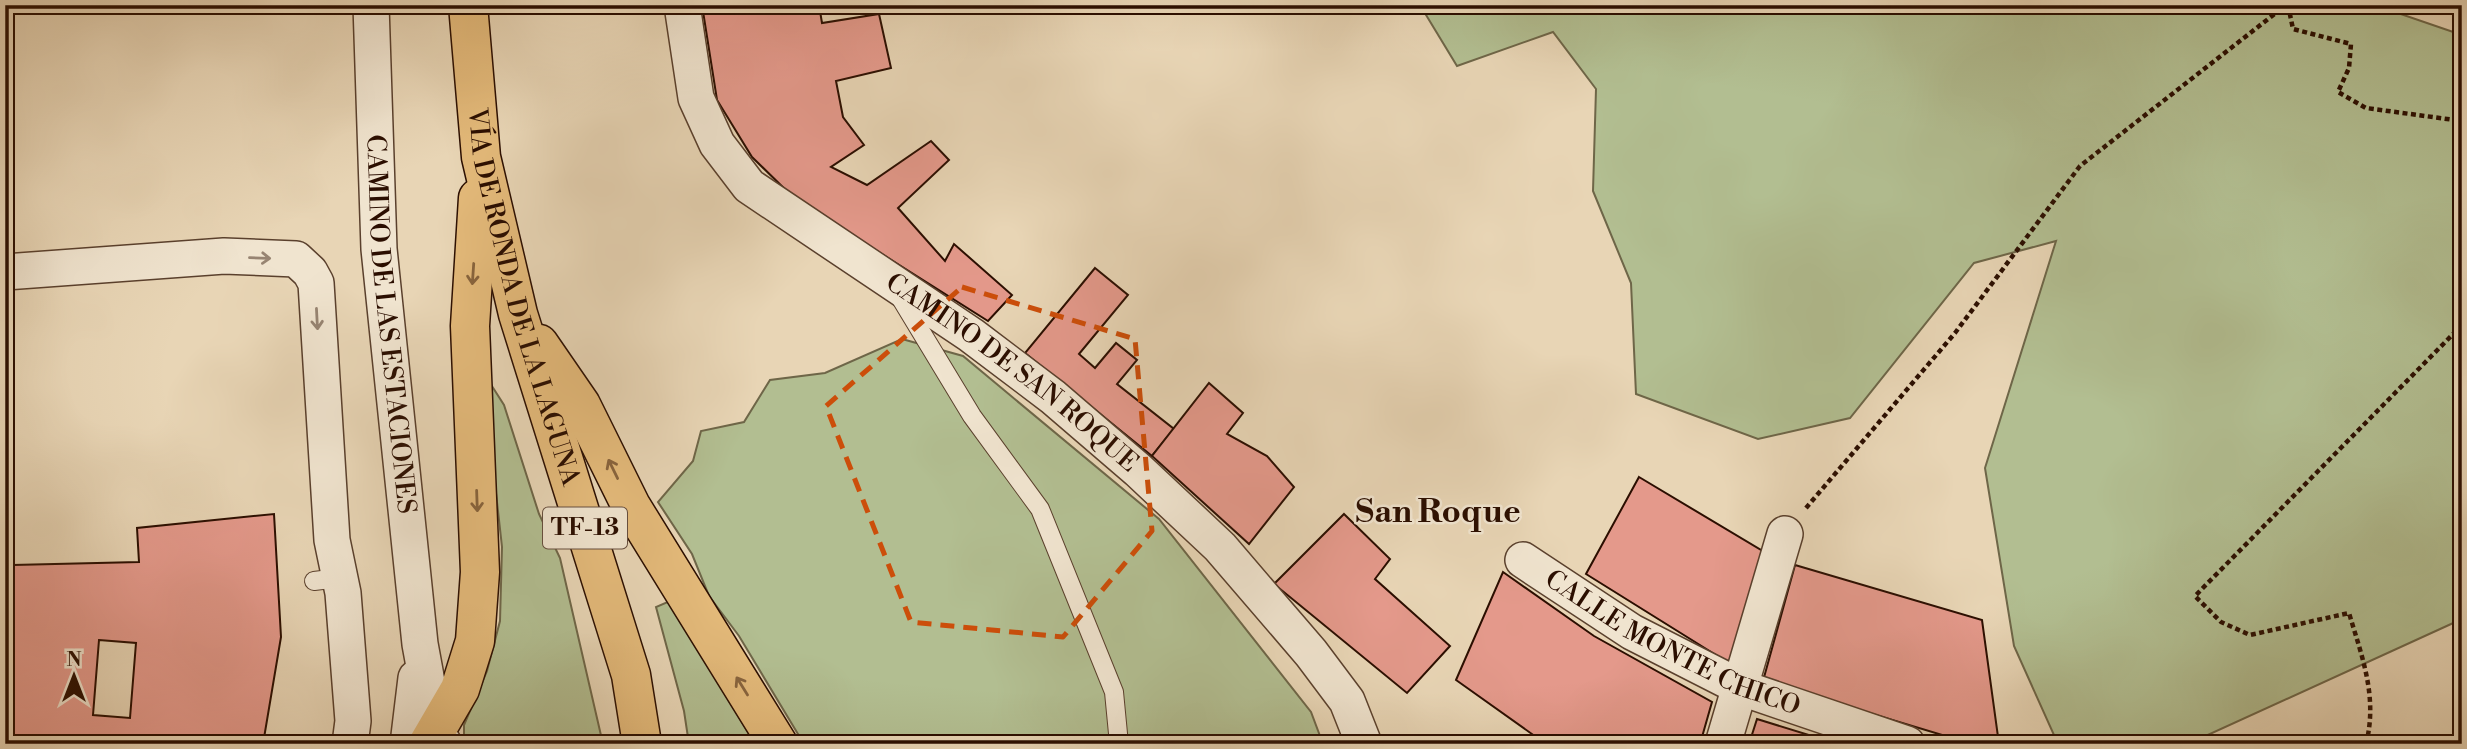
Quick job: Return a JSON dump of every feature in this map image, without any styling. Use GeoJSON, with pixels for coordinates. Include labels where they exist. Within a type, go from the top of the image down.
{"type":"FeatureCollection","features":[{"type":"Feature","properties":{"kind":"main road","name":"VÍA DE RONDA DE LA LAGUNA"},"geometry":{"type":"LineString","coordinates":[[468,5],[481,157],[518,314],[631,675],[642,744]]}},
{"type":"Feature","properties":{"kind":"main road"},"geometry":{"type":"LineString","coordinates":[[429,741],[460,688],[475,641],[480,572],[470,326],[481,157]]}},
{"type":"Feature","properties":{"kind":"main road"},"geometry":{"type":"LineString","coordinates":[[518,314],[582,405],[631,506],[778,744]]}},
{"type":"Feature","properties":{"kind":"street","name":"CAMINO DE LAS ESTACIONES"},"geometry":{"type":"LineString","coordinates":[[371,5],[379,249],[429,741]]}},
{"type":"Feature","properties":{"kind":"street","name":"CAMINO DE SAN ROQUE"},"geometry":{"type":"LineString","coordinates":[[682,5],[696,98],[732,166],[749,186],[971,334],[1053,397],[1138,470],[1220,547],[1326,672],[1355,716],[1364,744]]}},
{"type":"Feature","properties":{"kind":"street"},"geometry":{"type":"LineString","coordinates":[[5,272],[223,256],[296,259],[310,272],[316,283],[332,540],[327,579],[343,593],[356,736]]}},
{"type":"Feature","properties":{"kind":"street"},"geometry":{"type":"LineString","coordinates":[[1723,744],[1742,688],[1785,534]]}},
{"type":"Feature","properties":{"kind":"street","name":"CALLE MONTE CHICO"},"geometry":{"type":"LineString","coordinates":[[1522,560],[1632,632],[1742,688],[1907,744]]}},
{"type":"Feature","properties":{"kind":"lane"},"geometry":{"type":"LineString","coordinates":[[890,280],[972,416],[1040,509],[1114,692],[1119,744]]}},
{"type":"Feature","properties":{"kind":"path"},"geometry":{"type":"LineString","coordinates":[[1785,534],[1955,333],[2080,166],[2287,5],[2293,29],[2351,44],[2349,68],[2338,92],[2366,108],[2462,121]]}},
{"type":"Feature","properties":{"kind":"path"},"geometry":{"type":"LineString","coordinates":[[2366,744],[2371,724],[2371,688],[2349,613],[2250,635],[2221,622],[2195,596],[2462,325]]}},
{"type":"Feature","properties":{"kind":"highlighted area"},"geometry":{"type":"Polygon","coordinates":[[[962,287],[1135,339],[1152,531],[1063,637],[911,622],[826,406],[962,287]]]}},
{"type":"Feature","properties":{"kind":"green space"},"geometry":{"type":"Polygon","coordinates":[[[1420,5],[2393,5],[2389,10],[2462,35],[2462,619],[2188,744],[2058,744],[2014,646],[1985,468],[2056,241],[1974,263],[1850,418],[1758,439],[1636,394],[1631,283],[1593,191],[1596,89],[1553,32],[1457,66],[1420,5]]]}},
{"type":"Feature","properties":{"kind":"green space"},"geometry":{"type":"Polygon","coordinates":[[[902,339],[963,356],[1159,519],[1311,712],[1323,744],[804,744],[739,636],[709,596],[692,554],[658,502],[693,461],[701,431],[744,422],[770,380],[825,373],[902,339]]]}},
{"type":"Feature","properties":{"kind":"green space"},"geometry":{"type":"Polygon","coordinates":[[[490,383],[504,405],[539,514],[560,558],[603,744],[469,744],[464,737],[464,725],[487,671],[500,621],[502,547],[494,475],[490,383]]]}},
{"type":"Feature","properties":{"kind":"green space"},"geometry":{"type":"Polygon","coordinates":[[[670,601],[755,744],[689,744],[684,711],[656,607],[670,601]]]}},
{"type":"Feature","properties":{"kind":"building"},"geometry":{"type":"Polygon","coordinates":[[[702,5],[819,5],[822,23],[879,14],[891,68],[836,81],[843,117],[864,145],[831,167],[867,185],[931,141],[949,160],[898,208],[945,261],[954,244],[1012,295],[988,321],[796,200],[752,157],[717,100],[702,5]]]}},
{"type":"Feature","properties":{"kind":"building"},"geometry":{"type":"Polygon","coordinates":[[[1095,268],[1128,295],[1079,354],[1095,368],[1116,343],[1137,360],[1117,384],[1174,429],[1152,456],[1025,353],[1095,268]]]}},
{"type":"Feature","properties":{"kind":"building"},"geometry":{"type":"Polygon","coordinates":[[[1209,383],[1243,413],[1227,434],[1267,456],[1294,487],[1249,544],[1152,456],[1209,383]]]}},
{"type":"Feature","properties":{"kind":"building"},"geometry":{"type":"Polygon","coordinates":[[[1639,477],[1766,553],[1732,665],[1586,574],[1639,477]]]}},
{"type":"Feature","properties":{"kind":"building"},"geometry":{"type":"Polygon","coordinates":[[[274,514],[281,637],[263,744],[5,744],[5,590],[13,590],[13,565],[139,562],[137,528],[274,514]],[[99,640],[93,715],[130,718],[136,643],[99,640]]]}},
{"type":"Feature","properties":{"kind":"building"},"geometry":{"type":"Polygon","coordinates":[[[1344,514],[1390,559],[1375,579],[1450,646],[1407,693],[1274,584],[1344,514]]]}},
{"type":"Feature","properties":{"kind":"building"},"geometry":{"type":"Polygon","coordinates":[[[1795,565],[1982,620],[1999,744],[1972,744],[1763,681],[1795,565]]]}},
{"type":"Feature","properties":{"kind":"building"},"geometry":{"type":"Polygon","coordinates":[[[1503,572],[1594,636],[1712,702],[1700,744],[1546,744],[1456,680],[1503,572]]]}},
{"type":"Feature","properties":{"kind":"building"},"geometry":{"type":"Polygon","coordinates":[[[1757,719],[1838,744],[1749,744],[1757,719]]]}},
{"type":"Feature","properties":{"kind":"district","name":"San Roque"},"geometry":{"type":"Point","coordinates":[1438,512]}}]}
